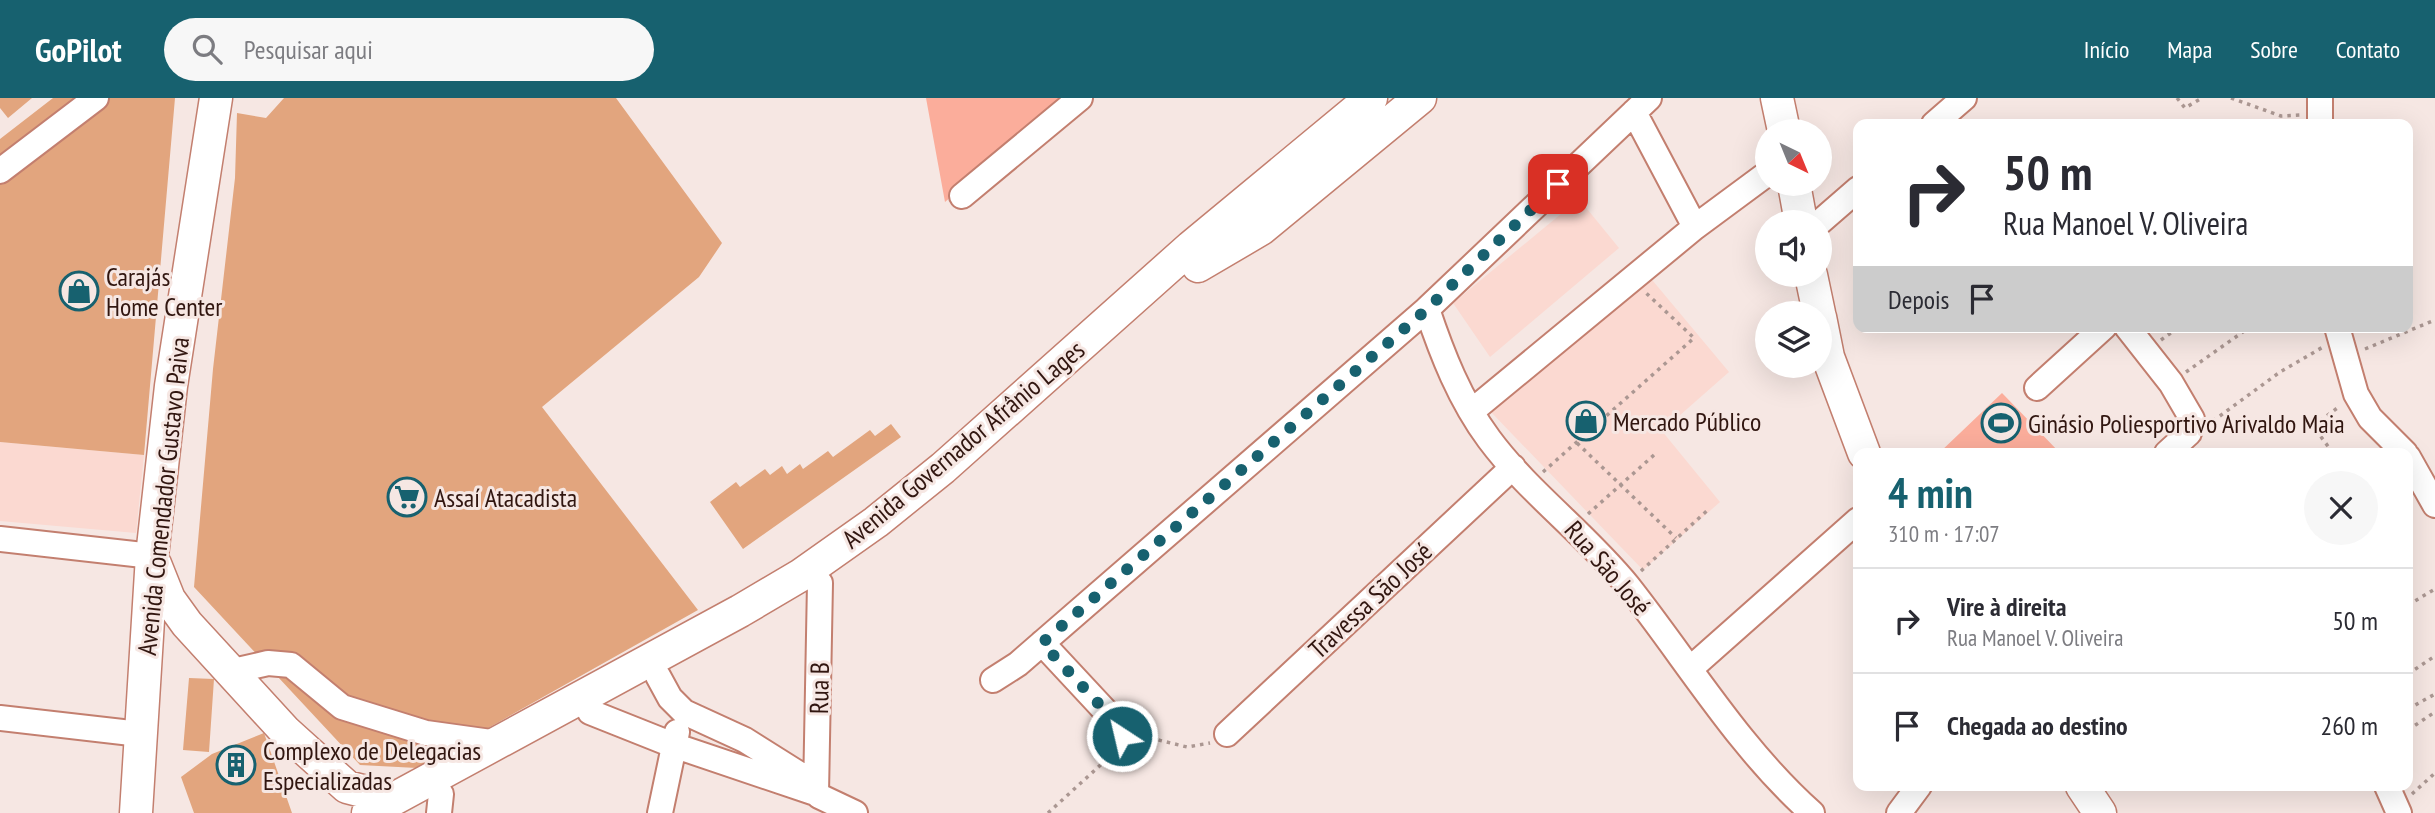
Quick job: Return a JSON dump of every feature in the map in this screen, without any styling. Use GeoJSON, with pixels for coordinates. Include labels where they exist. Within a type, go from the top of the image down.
{"type":"FeatureCollection","features":[{"type":"Feature","properties":{"kind":"main road","name":"Avenida Comendador Gustavo Paiva"},"geometry":{"type":"LineString","coordinates":[[141,810],[140,734],[152,556],[171,386],[216,98]]}},
{"type":"Feature","properties":{"kind":"main road"},"geometry":{"type":"LineString","coordinates":[[1194,256],[1344,98]]}},
{"type":"Feature","properties":{"kind":"main road","name":"Avenida Governador Afrânio Lages"},"geometry":{"type":"LineString","coordinates":[[394,810],[440,803],[590,712],[659,676],[820,583],[952,481],[1194,256],[1371,98]]}},
{"type":"Feature","properties":{"kind":"main road","name":"Avenida Governador Afrânio Lages"},"geometry":{"type":"LineString","coordinates":[[394,810],[498,743],[802,575],[866,530],[1194,256],[1394,98]]}},
{"type":"Feature","properties":{"kind":"main road"},"geometry":{"type":"LineString","coordinates":[[1194,256],[1261,229],[1420,98]]}},
{"type":"Feature","properties":{"kind":"main road"},"geometry":{"type":"LineString","coordinates":[[1777,98],[1781,119]]}},
{"type":"Feature","properties":{"kind":"main road"},"geometry":{"type":"LineString","coordinates":[[1832,368],[1862,448]]}},
{"type":"Feature","properties":{"kind":"main road"},"geometry":{"type":"LineString","coordinates":[[152,556],[169,599],[229,672],[328,773],[394,810]]}},
{"type":"Feature","properties":{"kind":"main road"},"geometry":{"type":"LineString","coordinates":[[2085,791],[2100,813]]}},
{"type":"Feature","properties":{"kind":"street"},"geometry":{"type":"LineString","coordinates":[[0,171],[96,98]]}},
{"type":"Feature","properties":{"kind":"street"},"geometry":{"type":"LineString","coordinates":[[962,196],[1080,98]]}},
{"type":"Feature","properties":{"kind":"street"},"geometry":{"type":"LineString","coordinates":[[1940,119],[1964,98]]}},
{"type":"Feature","properties":{"kind":"street"},"geometry":{"type":"LineString","coordinates":[[993,680],[1042,643],[1427,309],[1641,105],[1695,227]]}},
{"type":"Feature","properties":{"kind":"street"},"geometry":{"type":"LineString","coordinates":[[1472,411],[1630,279],[1755,183]]}},
{"type":"Feature","properties":{"kind":"street"},"geometry":{"type":"LineString","coordinates":[[1832,212],[1853,193]]}},
{"type":"Feature","properties":{"kind":"street","name":"Rua São José"},"geometry":{"type":"LineString","coordinates":[[1427,309],[1451,374],[1488,438],[1626,584],[1788,792],[1812,813]]}},
{"type":"Feature","properties":{"kind":"street"},"geometry":{"type":"LineString","coordinates":[[2037,388],[2097,333]]}},
{"type":"Feature","properties":{"kind":"street"},"geometry":{"type":"LineString","coordinates":[[2132,333],[2177,392],[2192,419],[2189,433],[2172,448]]}},
{"type":"Feature","properties":{"kind":"street"},"geometry":{"type":"LineString","coordinates":[[2340,341],[2356,394],[2370,418],[2399,448]]}},
{"type":"Feature","properties":{"kind":"street"},"geometry":{"type":"LineString","coordinates":[[2413,467],[2435,505]]}},
{"type":"Feature","properties":{"kind":"street","name":"Travessa São José"},"geometry":{"type":"LineString","coordinates":[[1227,734],[1521,475]]}},
{"type":"Feature","properties":{"kind":"street"},"geometry":{"type":"LineString","coordinates":[[1690,669],[1853,524]]}},
{"type":"Feature","properties":{"kind":"street"},"geometry":{"type":"LineString","coordinates":[[0,539],[152,556]]}},
{"type":"Feature","properties":{"kind":"street","name":"Rua B"},"geometry":{"type":"LineString","coordinates":[[816,793],[820,583]]}},
{"type":"Feature","properties":{"kind":"street"},"geometry":{"type":"LineString","coordinates":[[1042,643],[1123,730]]}},
{"type":"Feature","properties":{"kind":"street"},"geometry":{"type":"LineString","coordinates":[[229,672],[268,663],[291,665],[342,707],[426,733],[498,743]]}},
{"type":"Feature","properties":{"kind":"street"},"geometry":{"type":"LineString","coordinates":[[659,676],[670,698],[684,712],[745,740],[799,774],[816,793]]}},
{"type":"Feature","properties":{"kind":"street"},"geometry":{"type":"LineString","coordinates":[[590,712],[673,744],[816,793],[841,809],[855,813]]}},
{"type":"Feature","properties":{"kind":"street"},"geometry":{"type":"LineString","coordinates":[[660,813],[673,744],[684,712]]}},
{"type":"Feature","properties":{"kind":"street"},"geometry":{"type":"LineString","coordinates":[[0,718],[140,734]]}},
{"type":"Feature","properties":{"kind":"street"},"geometry":{"type":"LineString","coordinates":[[1899,813],[1915,791]]}},
{"type":"Feature","properties":{"kind":"path"},"geometry":{"type":"LineString","coordinates":[[2178,98],[2185,108],[2202,98]]}},
{"type":"Feature","properties":{"kind":"path"},"geometry":{"type":"LineString","coordinates":[[2231,98],[2281,116],[2320,112]]}},
{"type":"Feature","properties":{"kind":"path"},"geometry":{"type":"LineString","coordinates":[[1521,475],[1577,443],[1694,338],[1630,279]]}},
{"type":"Feature","properties":{"kind":"path"},"geometry":{"type":"LineString","coordinates":[[2413,325],[2435,320]]}},
{"type":"Feature","properties":{"kind":"path"},"geometry":{"type":"LineString","coordinates":[[2177,392],[2243,333]]}},
{"type":"Feature","properties":{"kind":"path"},"geometry":{"type":"LineString","coordinates":[[2189,433],[2207,425],[2280,372],[2340,341],[2376,333]]}},
{"type":"Feature","properties":{"kind":"path"},"geometry":{"type":"LineString","coordinates":[[2329,448],[2313,426],[2356,394]]}},
{"type":"Feature","properties":{"kind":"path"},"geometry":{"type":"LineString","coordinates":[[1577,443],[1676,538]]}},
{"type":"Feature","properties":{"kind":"path"},"geometry":{"type":"LineString","coordinates":[[1573,527],[1654,455]]}},
{"type":"Feature","properties":{"kind":"path"},"geometry":{"type":"LineString","coordinates":[[1626,584],[1710,508]]}},
{"type":"Feature","properties":{"kind":"path"},"geometry":{"type":"LineString","coordinates":[[2413,602],[2435,589]]}},
{"type":"Feature","properties":{"kind":"path"},"geometry":{"type":"LineString","coordinates":[[2413,671],[2435,656]]}},
{"type":"Feature","properties":{"kind":"path"},"geometry":{"type":"LineString","coordinates":[[2413,706],[2435,694]]}},
{"type":"Feature","properties":{"kind":"path"},"geometry":{"type":"LineString","coordinates":[[2413,727],[2435,712]]}},
{"type":"Feature","properties":{"kind":"path"},"geometry":{"type":"LineString","coordinates":[[1048,813],[1125,743],[1123,730],[1186,747],[1213,742],[1227,734]]}},
{"type":"Feature","properties":{"kind":"path"},"geometry":{"type":"LineString","coordinates":[[2413,789],[2435,773]]}},
{"type":"Feature","properties":{"kind":"path"},"geometry":{"type":"LineString","coordinates":[[2394,802],[2410,791]]}},
{"type":"Feature","properties":{"kind":"shaded area"},"geometry":{"type":"Polygon","coordinates":[[[926,98],[1068,98],[945,202],[926,98]]]}},
{"type":"Feature","properties":{"kind":"shaded area"},"geometry":{"type":"Polygon","coordinates":[[[1579,199],[1619,248],[1490,357],[1453,303],[1579,199]]]}},
{"type":"Feature","properties":{"kind":"shaded area","name":"Mercado Público"},"geometry":{"type":"Polygon","coordinates":[[[1648,275],[1729,372],[1662,431],[1720,502],[1643,570],[1490,411],[1648,275]]]}},
{"type":"Feature","properties":{"kind":"shaded area","name":"Ginásio Poliesportivo Arivaldo Maia"},"geometry":{"type":"Polygon","coordinates":[[[2002,393],[2055,448],[1944,448],[2002,393]]]}},
{"type":"Feature","properties":{"kind":"shaded area"},"geometry":{"type":"Polygon","coordinates":[[[0,442],[144,455],[136,533],[0,521],[0,442]]]}},
{"type":"Feature","properties":{"kind":"building"},"geometry":{"type":"Polygon","coordinates":[[[0,98],[32,98],[8,118],[0,108],[0,98]]]}},
{"type":"Feature","properties":{"kind":"building","name":"Carajás Home Center"},"geometry":{"type":"Polygon","coordinates":[[[53,98],[175,98],[144,455],[0,442],[0,139],[53,98]]]}},
{"type":"Feature","properties":{"kind":"building","name":"Assaí Atacadista"},"geometry":{"type":"Polygon","coordinates":[[[284,98],[616,98],[722,243],[699,277],[542,407],[698,610],[417,768],[360,765],[194,587],[213,369],[235,178],[237,113],[266,118],[284,98]]]}},
{"type":"Feature","properties":{"kind":"building"},"geometry":{"type":"Polygon","coordinates":[[[891,424],[901,437],[743,549],[710,502],[736,482],[740,487],[765,469],[770,475],[782,466],[787,474],[800,464],[803,469],[828,451],[833,457],[870,430],[875,436],[891,424]]]}},
{"type":"Feature","properties":{"kind":"building"},"geometry":{"type":"Polygon","coordinates":[[[189,678],[214,679],[209,752],[183,750],[189,678]]]}},
{"type":"Feature","properties":{"kind":"building","name":"Complexo de Delegacias Especializadas"},"geometry":{"type":"Polygon","coordinates":[[[264,733],[292,813],[194,813],[181,777],[212,754],[264,733]]]}},
{"type":"Feature","properties":{"kind":"place","name":"Carajás Home Center"},"geometry":{"type":"Point","coordinates":[79,291]}},
{"type":"Feature","properties":{"kind":"place","name":"Mercado Público"},"geometry":{"type":"Point","coordinates":[1586,421]}},
{"type":"Feature","properties":{"kind":"place","name":"Ginásio Poliesportivo Arivaldo Maia"},"geometry":{"type":"Point","coordinates":[2001,423]}},
{"type":"Feature","properties":{"kind":"place","name":"Assaí Atacadista"},"geometry":{"type":"Point","coordinates":[407,497]}},
{"type":"Feature","properties":{"kind":"place","name":"Complexo de Delegacias Especializadas"},"geometry":{"type":"Point","coordinates":[236,765]}},
{"type":"Feature","properties":{"kind":"route"},"geometry":{"type":"LineString","coordinates":[[1122,736],[1123,730],[1042,643],[1427,309],[1558,184]]}}]}
